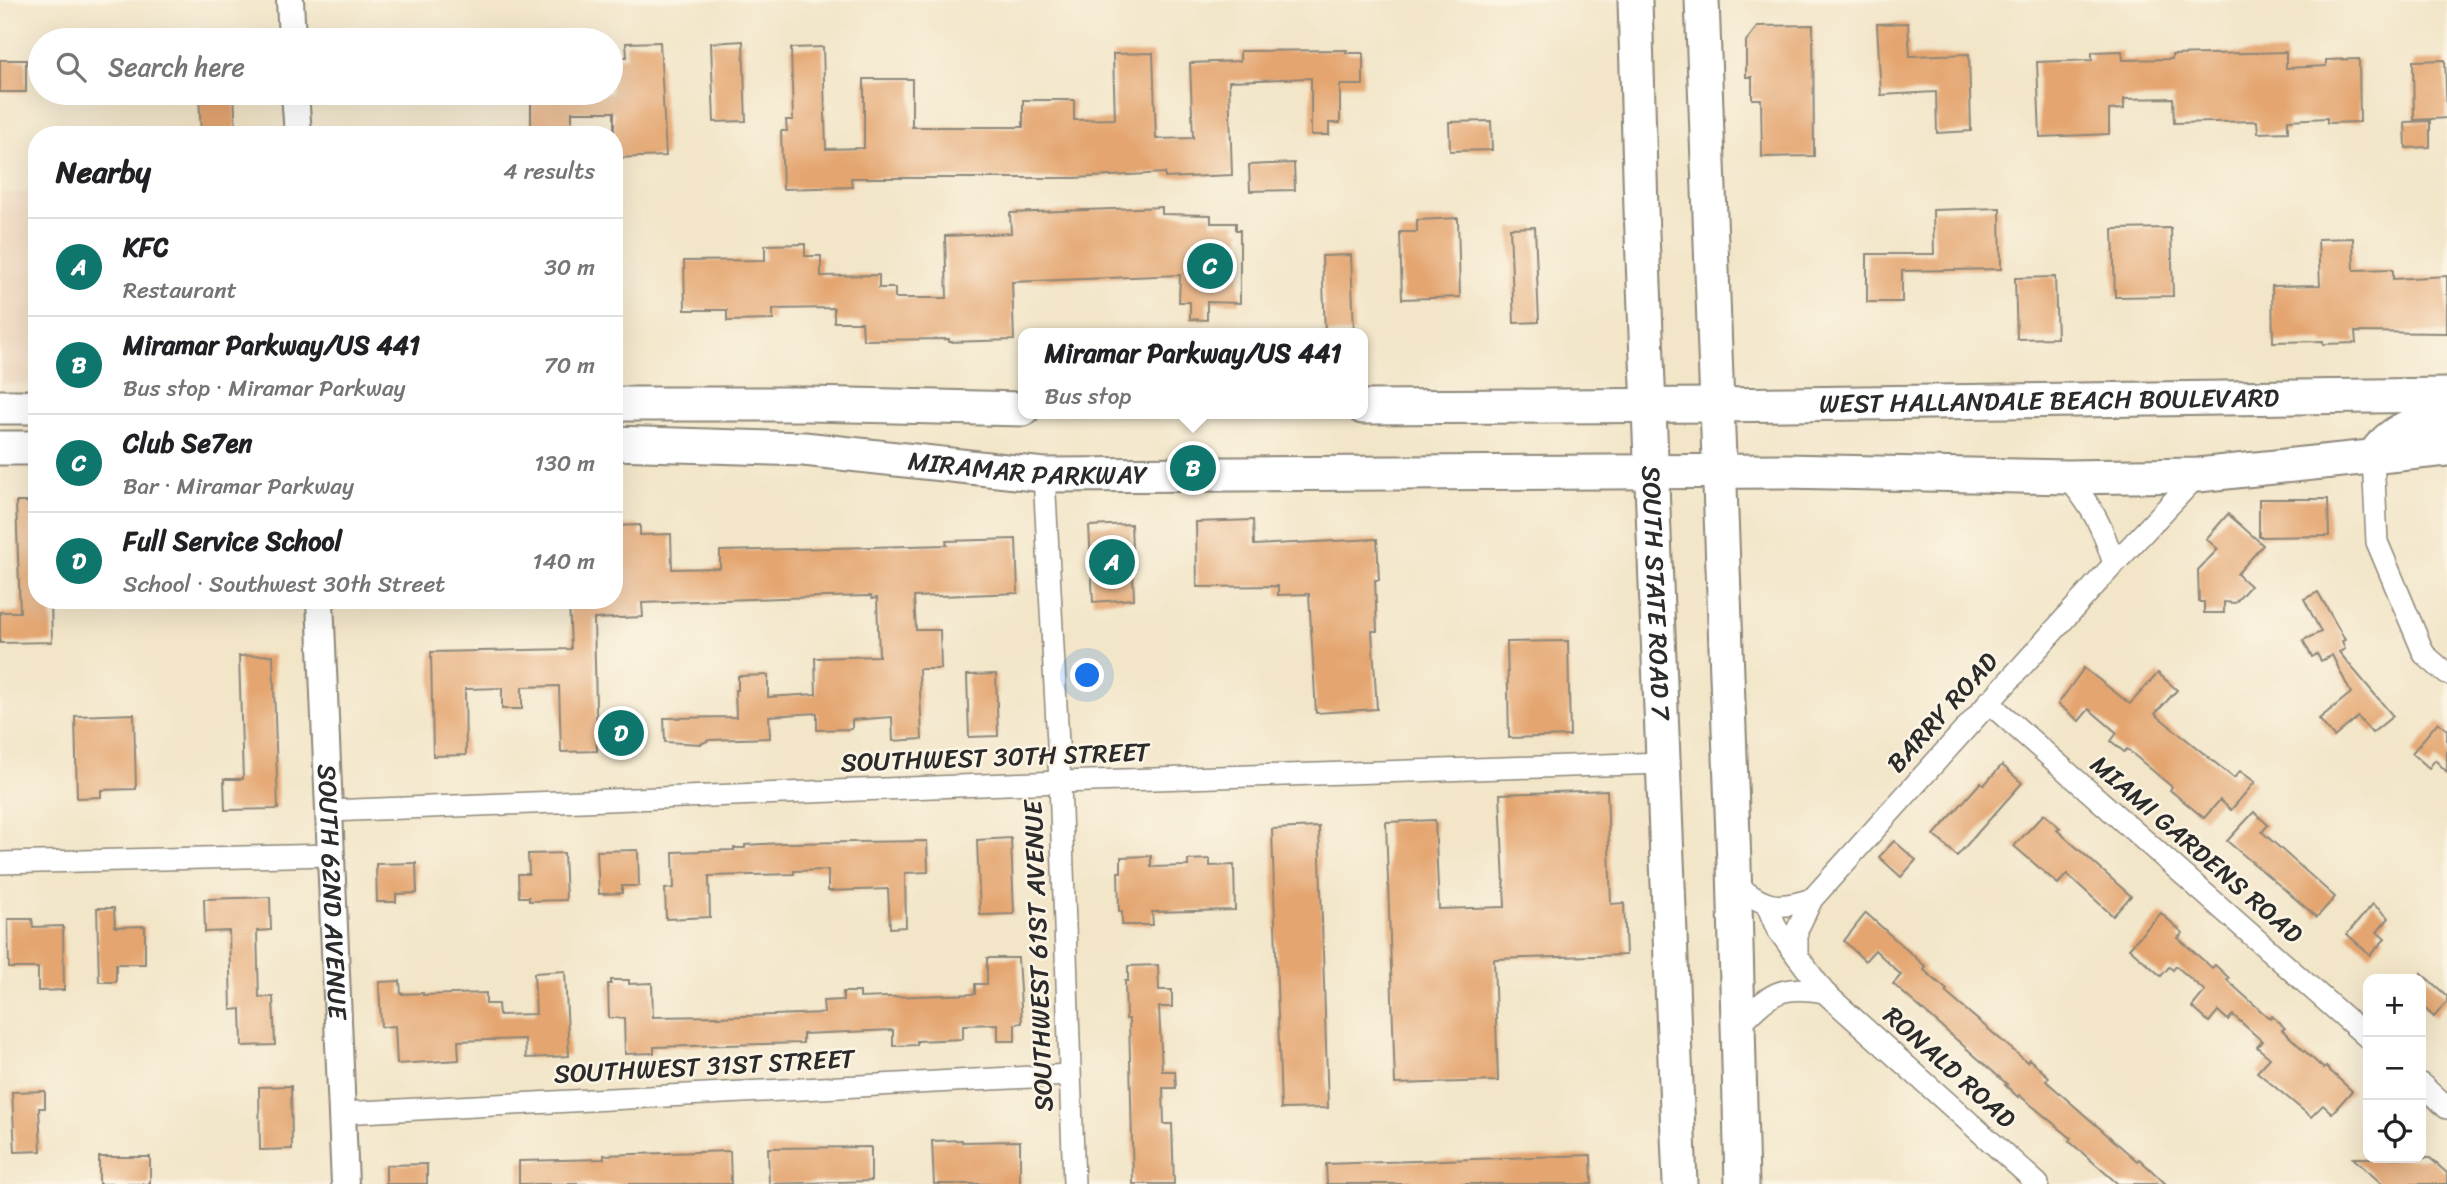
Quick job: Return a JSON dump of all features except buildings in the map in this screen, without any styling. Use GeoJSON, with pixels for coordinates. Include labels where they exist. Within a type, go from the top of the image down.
{"type":"FeatureCollection","features":[{"type":"Feature","properties":{"kind":"main road","name":"SOUTH STATE ROAD 7"},"geometry":{"type":"LineString","coordinates":[[1635,0],[1680,1184]]}},
{"type":"Feature","properties":{"kind":"main road"},"geometry":{"type":"LineString","coordinates":[[1702,0],[1735,884],[1742,1184]]}},
{"type":"Feature","properties":{"kind":"main road","name":"WEST HALLANDALE BEACH BOULEVARD"},"geometry":{"type":"LineString","coordinates":[[1650,406],[2447,395]]}},
{"type":"Feature","properties":{"kind":"main road","name":"MIRAMAR PARKWAY"},"geometry":{"type":"LineString","coordinates":[[623,404],[807,404],[1018,409]]}},
{"type":"Feature","properties":{"kind":"main road"},"geometry":{"type":"LineString","coordinates":[[1368,407],[1650,406]]}},
{"type":"Feature","properties":{"kind":"main road"},"geometry":{"type":"LineString","coordinates":[[0,407],[28,407]]}},
{"type":"Feature","properties":{"kind":"main road"},"geometry":{"type":"LineString","coordinates":[[2373,457],[2384,440],[2423,421],[2447,419]]}},
{"type":"Feature","properties":{"kind":"main road","name":"MIRAMAR PARKWAY"},"geometry":{"type":"LineString","coordinates":[[623,443],[804,449],[1045,475],[1653,473]]}},
{"type":"Feature","properties":{"kind":"main road"},"geometry":{"type":"LineString","coordinates":[[0,448],[28,448]]}},
{"type":"Feature","properties":{"kind":"main road"},"geometry":{"type":"LineString","coordinates":[[1653,473],[2067,477],[2198,475],[2447,449]]}},
{"type":"Feature","properties":{"kind":"street"},"geometry":{"type":"LineString","coordinates":[[290,0],[291,28]]}},
{"type":"Feature","properties":{"kind":"street"},"geometry":{"type":"LineString","coordinates":[[296,105],[297,126]]}},
{"type":"Feature","properties":{"kind":"street"},"geometry":{"type":"LineString","coordinates":[[2373,457],[2377,542],[2424,654],[2447,674]]}},
{"type":"Feature","properties":{"kind":"street","name":"SOUTHWEST 61ST AVENUE"},"geometry":{"type":"LineString","coordinates":[[1045,475],[1060,782],[1074,1184]]}},
{"type":"Feature","properties":{"kind":"street","name":"BARRY ROAD"},"geometry":{"type":"LineString","coordinates":[[1797,956],[1797,930],[1812,899],[1988,702],[2198,475]]}},
{"type":"Feature","properties":{"kind":"street"},"geometry":{"type":"LineString","coordinates":[[2067,477],[2091,506],[2114,564]]}},
{"type":"Feature","properties":{"kind":"street","name":"SOUTH 62ND AVENUE"},"geometry":{"type":"LineString","coordinates":[[320,609],[345,1184]]}},
{"type":"Feature","properties":{"kind":"street","name":"MIAMI GARDENS ROAD"},"geometry":{"type":"LineString","coordinates":[[1988,702],[2367,1037]]}},
{"type":"Feature","properties":{"kind":"street","name":"SOUTHWEST 30TH STREET"},"geometry":{"type":"LineString","coordinates":[[329,811],[1060,782],[1664,763]]}},
{"type":"Feature","properties":{"kind":"street"},"geometry":{"type":"LineString","coordinates":[[0,863],[331,855]]}},
{"type":"Feature","properties":{"kind":"street"},"geometry":{"type":"LineString","coordinates":[[1735,884],[1753,899],[1767,905],[1789,906],[1812,899]]}},
{"type":"Feature","properties":{"kind":"street","name":"RONALD ROAD"},"geometry":{"type":"LineString","coordinates":[[1767,905],[1777,929],[1824,992],[2038,1184]]}},
{"type":"Feature","properties":{"kind":"street"},"geometry":{"type":"LineString","coordinates":[[1739,1025],[1758,1006],[1778,992],[1799,988],[1824,992]]}},
{"type":"Feature","properties":{"kind":"street","name":"SOUTHWEST 31ST STREET"},"geometry":{"type":"LineString","coordinates":[[342,1113],[1069,1075]]}},
{"type":"Feature","properties":{"kind":"street"},"geometry":{"type":"LineString","coordinates":[[2426,1089],[2447,1108]]}},
{"type":"Feature","properties":{"kind":"shaded area"},"geometry":{"type":"Polygon","coordinates":[[[0,193],[28,193],[28,384],[0,384],[0,193]]]}},
{"type":"Feature","properties":{"kind":"place","name":"Club Se7en"},"geometry":{"type":"Point","coordinates":[1210,266]}},
{"type":"Feature","properties":{"kind":"place","name":"Miramar Parkway/US 441"},"geometry":{"type":"Point","coordinates":[1193,468]}},
{"type":"Feature","properties":{"kind":"place","name":"KFC"},"geometry":{"type":"Point","coordinates":[1112,562]}},
{"type":"Feature","properties":{"kind":"place","name":"Full Service School"},"geometry":{"type":"Point","coordinates":[621,733]}}]}
